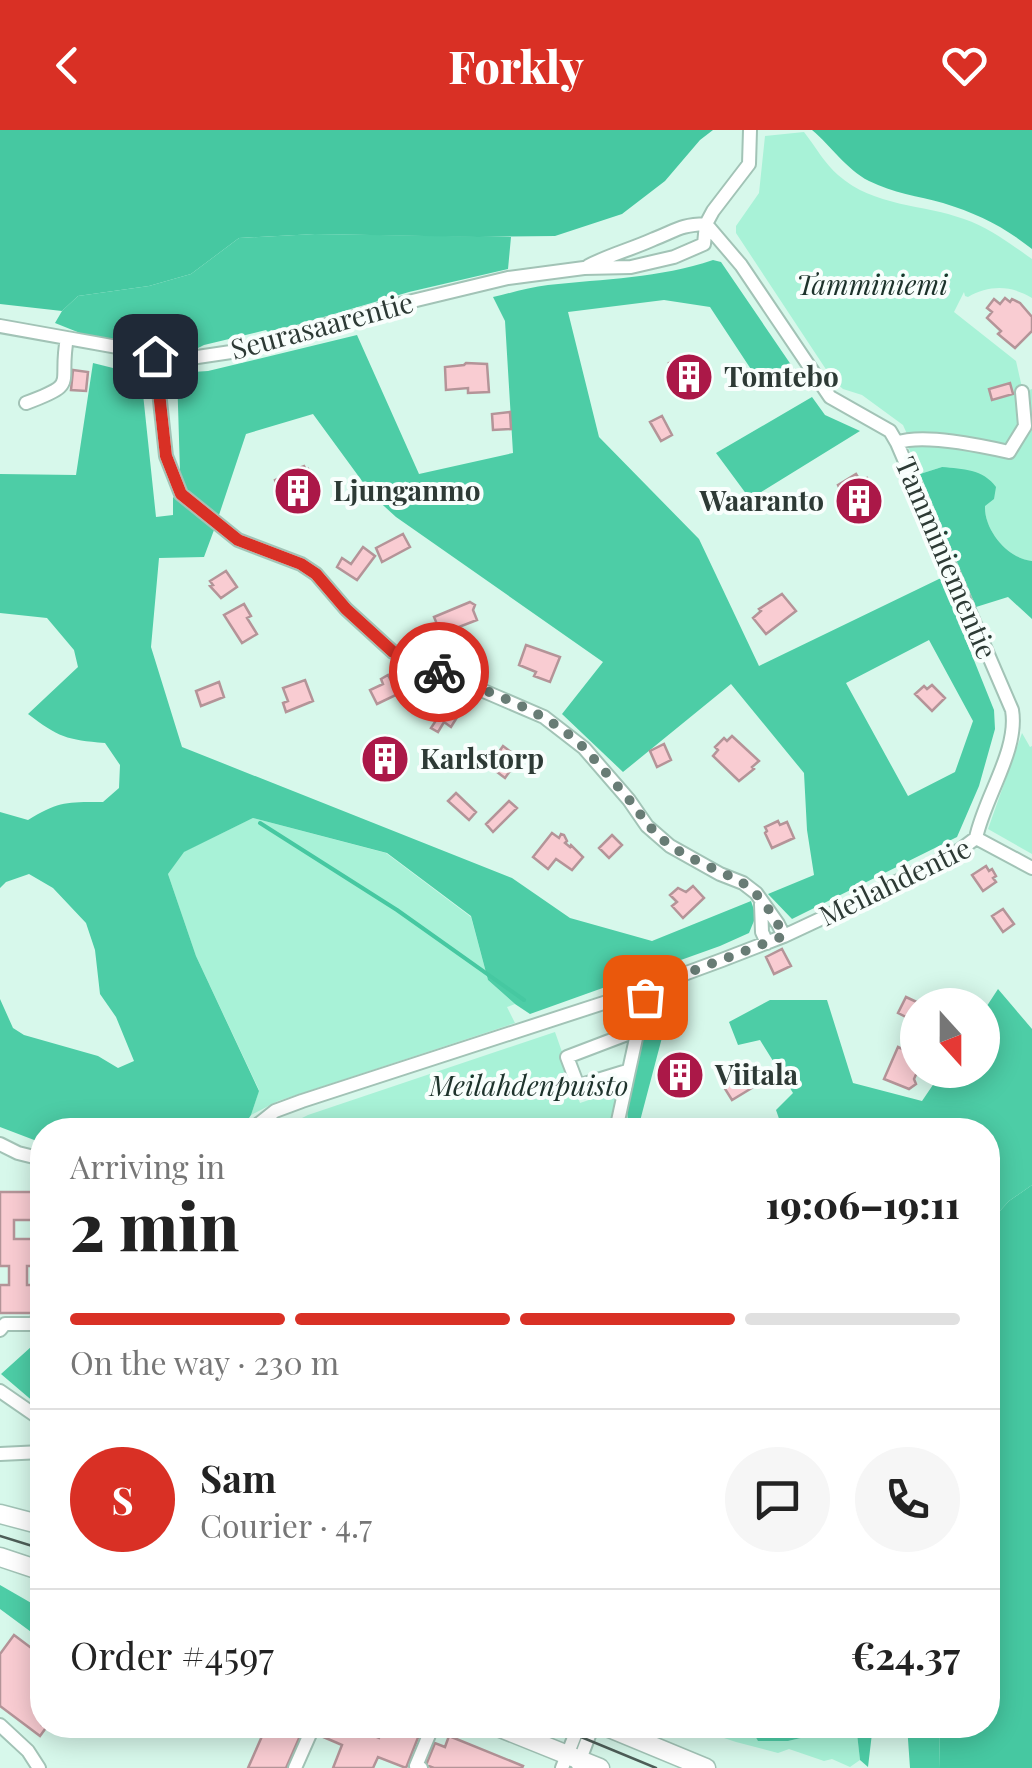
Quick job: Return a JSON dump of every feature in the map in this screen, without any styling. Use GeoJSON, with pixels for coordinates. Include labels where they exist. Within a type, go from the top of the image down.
{"type":"FeatureCollection","features":[{"type":"Feature","properties":{"kind":"main road"},"geometry":{"type":"LineString","coordinates":[[0,1514],[30,1522]]}},
{"type":"Feature","properties":{"kind":"main road"},"geometry":{"type":"LineString","coordinates":[[0,1557],[30,1567]]}},
{"type":"Feature","properties":{"kind":"main road"},"geometry":{"type":"LineString","coordinates":[[520,1738],[572,1763],[600,1768]]}},
{"type":"Feature","properties":{"kind":"main road"},"geometry":{"type":"LineString","coordinates":[[633,1738],[706,1768]]}},
{"type":"Feature","properties":{"kind":"street","name":"Seurasaarentie"},"geometry":{"type":"LineString","coordinates":[[0,326],[155,356],[206,358],[404,302],[508,278],[584,268],[631,267],[674,256],[704,244],[706,224],[713,211],[749,164],[750,130]]}},
{"type":"Feature","properties":{"kind":"street","name":"Seurasaarentie"},"geometry":{"type":"LineString","coordinates":[[584,268],[684,225],[706,224]]}},
{"type":"Feature","properties":{"kind":"street","name":"Tamminiementie"},"geometry":{"type":"LineString","coordinates":[[706,224],[734,256],[830,396],[890,432],[897,444],[1012,710],[1014,724],[976,838]]}},
{"type":"Feature","properties":{"kind":"street"},"geometry":{"type":"LineString","coordinates":[[26,403],[57,392],[62,386],[67,338]]}},
{"type":"Feature","properties":{"kind":"street"},"geometry":{"type":"LineString","coordinates":[[155,356],[166,456],[181,494],[238,540],[301,564],[316,574],[346,609],[393,652],[544,717],[584,748],[647,826],[685,854],[756,893],[784,936]]}},
{"type":"Feature","properties":{"kind":"street"},"geometry":{"type":"LineString","coordinates":[[897,444],[908,440],[945,442],[1009,452],[1025,426],[1022,392]]}},
{"type":"Feature","properties":{"kind":"street","name":"Meilahdentie"},"geometry":{"type":"LineString","coordinates":[[266,1118],[302,1100],[643,990],[784,936],[960,850],[976,838],[1032,868]]}},
{"type":"Feature","properties":{"kind":"street"},"geometry":{"type":"LineString","coordinates":[[761,902],[762,932],[767,942]]}},
{"type":"Feature","properties":{"kind":"street"},"geometry":{"type":"LineString","coordinates":[[618,1118],[645,997],[643,990]]}},
{"type":"Feature","properties":{"kind":"street"},"geometry":{"type":"LineString","coordinates":[[628,1071],[578,1086],[567,1057],[635,1034]]}},
{"type":"Feature","properties":{"kind":"street"},"geometry":{"type":"LineString","coordinates":[[0,1144],[30,1156]]}},
{"type":"Feature","properties":{"kind":"street"},"geometry":{"type":"LineString","coordinates":[[0,1330],[6,1324],[30,1324]]}},
{"type":"Feature","properties":{"kind":"street"},"geometry":{"type":"LineString","coordinates":[[0,1391],[30,1412]]}},
{"type":"Feature","properties":{"kind":"street"},"geometry":{"type":"LineString","coordinates":[[0,1454],[30,1453]]}},
{"type":"Feature","properties":{"kind":"street"},"geometry":{"type":"LineString","coordinates":[[0,1725],[28,1751],[39,1768]]}},
{"type":"Feature","properties":{"kind":"street"},"geometry":{"type":"LineString","coordinates":[[295,1768],[308,1738]]}},
{"type":"Feature","properties":{"kind":"street"},"geometry":{"type":"LineString","coordinates":[[420,1768],[416,1766],[427,1738]]}},
{"type":"Feature","properties":{"kind":"street"},"geometry":{"type":"LineString","coordinates":[[572,1763],[577,1738]]}},
{"type":"Feature","properties":{"kind":"street"},"geometry":{"type":"LineString","coordinates":[[572,1763],[586,1738]]}},
{"type":"Feature","properties":{"kind":"green space","name":"Tamminiemi"},"geometry":{"type":"Polygon","coordinates":[[[804,132],[829,166],[852,185],[883,199],[973,223],[1032,259],[1032,298],[1008,289],[984,290],[968,297],[964,292],[954,312],[1016,361],[1023,392],[1032,389],[1032,561],[1014,555],[999,542],[985,506],[942,467],[920,474],[903,425],[862,395],[843,389],[833,380],[736,233],[736,226],[759,193],[765,136],[804,132]]]}},
{"type":"Feature","properties":{"kind":"green space"},"geometry":{"type":"Polygon","coordinates":[[[1022,733],[1032,746],[1032,854],[988,829],[1022,733]]]}},
{"type":"Feature","properties":{"kind":"green space"},"geometry":{"type":"Polygon","coordinates":[[[253,818],[386,853],[471,917],[488,980],[515,1004],[507,1007],[515,1023],[278,1101],[251,1115],[259,1090],[196,956],[168,874],[183,852],[253,818]]]}},
{"type":"Feature","properties":{"kind":"green space","name":"Meilahdenpuisto"},"geometry":{"type":"Polygon","coordinates":[[[555,1032],[580,1103],[615,1091],[630,1097],[628,1118],[302,1118],[555,1032]]]}},
{"type":"Feature","properties":{"kind":"green space"},"geometry":{"type":"Polygon","coordinates":[[[724,1738],[788,1741],[857,1738],[860,1760],[850,1767],[789,1749],[778,1753],[724,1738]]]}},
{"type":"Feature","properties":{"kind":"shaded area"},"geometry":{"type":"Polygon","coordinates":[[[0,130],[713,130],[665,181],[622,214],[555,236],[316,234],[239,238],[191,274],[149,286],[78,296],[62,311],[0,304],[0,130]]]}},
{"type":"Feature","properties":{"kind":"shaded area"},"geometry":{"type":"Polygon","coordinates":[[[812,130],[1032,130],[1032,249],[1000,227],[968,212],[869,181],[812,130]]]}},
{"type":"Feature","properties":{"kind":"shaded area"},"geometry":{"type":"Polygon","coordinates":[[[315,234],[511,237],[508,269],[409,292],[269,333],[266,330],[204,345],[188,353],[90,337],[55,323],[78,296],[149,286],[191,274],[239,238],[315,234]]]}},
{"type":"Feature","properties":{"kind":"shaded area"},"geometry":{"type":"Polygon","coordinates":[[[713,260],[721,262],[798,375],[764,389],[710,307],[664,300],[568,312],[599,437],[699,539],[759,666],[941,578],[994,710],[995,729],[979,786],[957,837],[792,919],[768,894],[814,875],[804,773],[731,684],[623,772],[562,714],[603,662],[396,517],[373,496],[313,414],[246,434],[217,521],[189,495],[180,472],[177,373],[208,371],[357,335],[419,474],[513,453],[505,321],[493,297],[541,286],[673,271],[713,260]],[[929,640],[846,683],[908,796],[955,772],[973,721],[929,640]]]}},
{"type":"Feature","properties":{"kind":"shaded area"},"geometry":{"type":"Polygon","coordinates":[[[93,363],[141,375],[156,517],[173,515],[173,497],[214,530],[204,557],[159,558],[151,647],[182,747],[512,878],[570,918],[652,941],[751,901],[756,916],[749,933],[530,1014],[488,980],[471,916],[387,853],[253,818],[184,852],[168,874],[196,956],[259,1091],[249,1118],[30,1118],[30,1138],[0,1127],[0,999],[13,1028],[24,1035],[98,1056],[118,1068],[134,1061],[116,1017],[100,994],[95,950],[86,923],[53,888],[29,874],[0,888],[0,812],[28,820],[64,804],[103,802],[119,788],[120,765],[105,743],[64,736],[28,714],[78,667],[74,650],[47,618],[0,613],[0,474],[76,475],[93,363]]]}},
{"type":"Feature","properties":{"kind":"shaded area"},"geometry":{"type":"Polygon","coordinates":[[[812,397],[825,415],[860,431],[750,499],[716,453],[812,397]]]}},
{"type":"Feature","properties":{"kind":"shaded area"},"geometry":{"type":"Polygon","coordinates":[[[942,467],[979,473],[996,487],[994,499],[985,506],[986,515],[993,533],[1006,549],[1032,561],[1032,619],[1008,597],[976,607],[920,474],[942,467]]]}},
{"type":"Feature","properties":{"kind":"shaded area"},"geometry":{"type":"Polygon","coordinates":[[[1000,991],[1032,1029],[1032,1185],[1000,1211],[1000,1118],[779,1118],[776,1110],[793,1093],[760,1040],[738,1045],[729,1022],[770,1000],[827,1000],[853,1083],[922,1101],[931,1088],[1000,1088],[1000,991]]]}},
{"type":"Feature","properties":{"kind":"shaded area"},"geometry":{"type":"Polygon","coordinates":[[[674,992],[641,1118],[628,1118],[627,1112],[651,999],[674,992]]]}},
{"type":"Feature","properties":{"kind":"shaded area"},"geometry":{"type":"Polygon","coordinates":[[[1032,1185],[1032,1768],[940,1768],[939,1738],[1000,1738],[1000,1211],[1032,1185]]]}},
{"type":"Feature","properties":{"kind":"shaded area"},"geometry":{"type":"Polygon","coordinates":[[[30,1348],[30,1399],[1,1374],[30,1348]]]}},
{"type":"Feature","properties":{"kind":"shaded area"},"geometry":{"type":"Polygon","coordinates":[[[0,1585],[30,1602],[30,1631],[0,1609],[0,1585]]]}},
{"type":"Feature","properties":{"kind":"shaded area"},"geometry":{"type":"Polygon","coordinates":[[[756,1738],[801,1738],[788,1741],[756,1738]]]}},
{"type":"Feature","properties":{"kind":"shaded area"},"geometry":{"type":"Polygon","coordinates":[[[857,1738],[871,1738],[868,1767],[860,1760],[857,1738]]]}},
{"type":"Feature","properties":{"kind":"shaded area"},"geometry":{"type":"Polygon","coordinates":[[[908,1738],[939,1738],[940,1768],[910,1768],[908,1738]]]}},
{"type":"Feature","properties":{"kind":"building","name":"Tamminiemi"},"geometry":{"type":"Polygon","coordinates":[[[1005,298],[1020,303],[1032,317],[1032,331],[1015,348],[987,318],[992,312],[987,308],[994,299],[1000,304],[1005,298]]]}},
{"type":"Feature","properties":{"kind":"building","name":"Tomtebo"},"geometry":{"type":"Polygon","coordinates":[[[682,357],[684,362],[700,358],[704,367],[699,369],[706,385],[683,393],[669,363],[682,357]]]}},
{"type":"Feature","properties":{"kind":"building"},"geometry":{"type":"Polygon","coordinates":[[[487,364],[489,392],[468,393],[468,388],[446,390],[445,367],[487,364]]]}},
{"type":"Feature","properties":{"kind":"building"},"geometry":{"type":"Polygon","coordinates":[[[73,370],[88,372],[86,391],[71,390],[73,370]]]}},
{"type":"Feature","properties":{"kind":"building"},"geometry":{"type":"Polygon","coordinates":[[[1010,383],[1013,394],[992,400],[989,389],[1010,383]]]}},
{"type":"Feature","properties":{"kind":"building"},"geometry":{"type":"Polygon","coordinates":[[[510,412],[511,429],[493,430],[492,414],[510,412]]]}},
{"type":"Feature","properties":{"kind":"building"},"geometry":{"type":"Polygon","coordinates":[[[662,416],[672,435],[661,441],[650,422],[662,416]]]}},
{"type":"Feature","properties":{"kind":"building","name":"Ljunganmo"},"geometry":{"type":"Polygon","coordinates":[[[304,466],[320,496],[287,510],[275,480],[304,466]]]}},
{"type":"Feature","properties":{"kind":"building","name":"Waaranto"},"geometry":{"type":"Polygon","coordinates":[[[856,474],[861,482],[867,478],[876,492],[870,495],[876,505],[871,508],[874,513],[861,521],[851,505],[848,507],[838,485],[856,474]]]}},
{"type":"Feature","properties":{"kind":"building"},"geometry":{"type":"Polygon","coordinates":[[[403,534],[410,547],[382,562],[376,548],[403,534]]]}},
{"type":"Feature","properties":{"kind":"building"},"geometry":{"type":"Polygon","coordinates":[[[363,547],[375,556],[357,580],[337,567],[342,558],[351,564],[363,547]]]}},
{"type":"Feature","properties":{"kind":"building"},"geometry":{"type":"Polygon","coordinates":[[[226,571],[237,587],[221,598],[210,581],[226,571]]]}},
{"type":"Feature","properties":{"kind":"building"},"geometry":{"type":"Polygon","coordinates":[[[782,594],[796,611],[766,634],[753,618],[759,609],[782,594]]]}},
{"type":"Feature","properties":{"kind":"building"},"geometry":{"type":"Polygon","coordinates":[[[470,602],[475,605],[477,620],[441,634],[434,617],[470,602]]]}},
{"type":"Feature","properties":{"kind":"building"},"geometry":{"type":"Polygon","coordinates":[[[244,604],[257,634],[242,643],[224,615],[244,604]]]}},
{"type":"Feature","properties":{"kind":"building"},"geometry":{"type":"Polygon","coordinates":[[[526,645],[560,657],[550,682],[519,665],[526,645]]]}},
{"type":"Feature","properties":{"kind":"building"},"geometry":{"type":"Polygon","coordinates":[[[388,675],[398,694],[377,704],[370,690],[383,684],[381,679],[388,675]]]}},
{"type":"Feature","properties":{"kind":"building"},"geometry":{"type":"Polygon","coordinates":[[[305,680],[313,701],[286,712],[283,703],[288,701],[283,688],[305,680]]]}},
{"type":"Feature","properties":{"kind":"building"},"geometry":{"type":"Polygon","coordinates":[[[219,682],[224,697],[201,706],[196,691],[219,682]]]}},
{"type":"Feature","properties":{"kind":"building"},"geometry":{"type":"Polygon","coordinates":[[[932,685],[945,698],[932,711],[915,694],[932,685]]]}},
{"type":"Feature","properties":{"kind":"building"},"geometry":{"type":"Polygon","coordinates":[[[446,705],[459,714],[451,727],[444,722],[438,732],[431,728],[446,705]]]}},
{"type":"Feature","properties":{"kind":"building","name":"Karlstorp"},"geometry":{"type":"Polygon","coordinates":[[[387,736],[403,755],[394,763],[398,768],[388,777],[367,753],[387,736]]]}},
{"type":"Feature","properties":{"kind":"building"},"geometry":{"type":"Polygon","coordinates":[[[732,736],[759,761],[739,781],[713,756],[718,750],[715,747],[732,736]]]}},
{"type":"Feature","properties":{"kind":"building"},"geometry":{"type":"Polygon","coordinates":[[[664,744],[671,760],[657,767],[650,751],[664,744]]]}},
{"type":"Feature","properties":{"kind":"building"},"geometry":{"type":"Polygon","coordinates":[[[503,746],[519,758],[505,778],[489,766],[503,746]]]}},
{"type":"Feature","properties":{"kind":"building"},"geometry":{"type":"Polygon","coordinates":[[[456,793],[476,812],[469,820],[448,801],[456,793]]]}},
{"type":"Feature","properties":{"kind":"building"},"geometry":{"type":"Polygon","coordinates":[[[509,801],[517,808],[493,832],[486,824],[509,801]]]}},
{"type":"Feature","properties":{"kind":"building"},"geometry":{"type":"Polygon","coordinates":[[[778,821],[780,825],[787,822],[794,838],[772,848],[765,827],[778,821]]]}},
{"type":"Feature","properties":{"kind":"building"},"geometry":{"type":"Polygon","coordinates":[[[552,833],[559,838],[564,835],[565,843],[583,857],[572,870],[556,859],[548,869],[533,857],[552,833]]]}},
{"type":"Feature","properties":{"kind":"building"},"geometry":{"type":"Polygon","coordinates":[[[612,835],[622,845],[609,858],[599,848],[612,835]]]}},
{"type":"Feature","properties":{"kind":"building"},"geometry":{"type":"Polygon","coordinates":[[[986,866],[989,871],[992,869],[996,882],[983,891],[972,875],[986,866]]]}},
{"type":"Feature","properties":{"kind":"building"},"geometry":{"type":"Polygon","coordinates":[[[693,886],[704,898],[683,918],[672,906],[677,902],[670,895],[678,888],[686,892],[693,886]]]}},
{"type":"Feature","properties":{"kind":"building"},"geometry":{"type":"Polygon","coordinates":[[[1003,909],[1014,924],[1003,932],[992,916],[1003,909]]]}},
{"type":"Feature","properties":{"kind":"building"},"geometry":{"type":"Polygon","coordinates":[[[782,949],[791,966],[774,974],[766,957],[782,949]]]}},
{"type":"Feature","properties":{"kind":"building"},"geometry":{"type":"Polygon","coordinates":[[[898,1047],[900,1048],[900,1085],[884,1079],[898,1047]]]}},
{"type":"Feature","properties":{"kind":"building","name":"Viitala"},"geometry":{"type":"Polygon","coordinates":[[[668,1056],[685,1064],[682,1067],[701,1082],[694,1091],[659,1068],[668,1056]]]}},
{"type":"Feature","properties":{"kind":"building"},"geometry":{"type":"Polygon","coordinates":[[[755,1064],[765,1080],[732,1100],[722,1084],[755,1064]]]}},
{"type":"Feature","properties":{"kind":"building"},"geometry":{"type":"Polygon","coordinates":[[[0,1192],[30,1192],[30,1220],[14,1220],[14,1239],[30,1239],[30,1313],[0,1313],[0,1285],[9,1285],[9,1266],[0,1266],[0,1192]]]}},
{"type":"Feature","properties":{"kind":"building"},"geometry":{"type":"Polygon","coordinates":[[[14,1635],[30,1647],[30,1728],[0,1706],[0,1654],[14,1635]]]}},
{"type":"Feature","properties":{"kind":"building"},"geometry":{"type":"Polygon","coordinates":[[[261,1738],[299,1738],[286,1768],[248,1768],[261,1738]]]}},
{"type":"Feature","properties":{"kind":"building"},"geometry":{"type":"Polygon","coordinates":[[[326,1738],[418,1738],[406,1768],[378,1757],[373,1768],[333,1768],[342,1745],[326,1738]]]}},
{"type":"Feature","properties":{"kind":"building"},"geometry":{"type":"Polygon","coordinates":[[[448,1738],[454,1738],[523,1766],[426,1765],[435,1743],[445,1747],[448,1738]]]}},
{"type":"Feature","properties":{"kind":"waterway"},"geometry":{"type":"LineString","coordinates":[[260,823],[397,910],[524,1000]]}},
{"type":"Feature","properties":{"kind":"tram line"},"geometry":{"type":"LineString","coordinates":[[0,1536],[30,1545]]}},
{"type":"Feature","properties":{"kind":"tram line"},"geometry":{"type":"LineString","coordinates":[[583,1738],[656,1768]]}},
{"type":"Feature","properties":{"kind":"way so far"},"geometry":{"type":"LineString","coordinates":[[439,672],[544,717],[584,748],[647,826],[670,846],[756,893],[784,936],[643,990],[645,997]]}},
{"type":"Feature","properties":{"kind":"place","name":"Tomtebo"},"geometry":{"type":"Point","coordinates":[689,377]}},
{"type":"Feature","properties":{"kind":"place","name":"Ljunganmo"},"geometry":{"type":"Point","coordinates":[298,491]}},
{"type":"Feature","properties":{"kind":"place","name":"Waaranto"},"geometry":{"type":"Point","coordinates":[859,501]}},
{"type":"Feature","properties":{"kind":"place","name":"Karlstorp"},"geometry":{"type":"Point","coordinates":[385,759]}},
{"type":"Feature","properties":{"kind":"place","name":"Viitala"},"geometry":{"type":"Point","coordinates":[680,1075]}},
{"type":"Feature","properties":{"kind":"route"},"geometry":{"type":"LineString","coordinates":[[155,356],[166,456],[181,494],[238,540],[301,564],[316,574],[346,609],[393,652],[439,672]]}}]}
